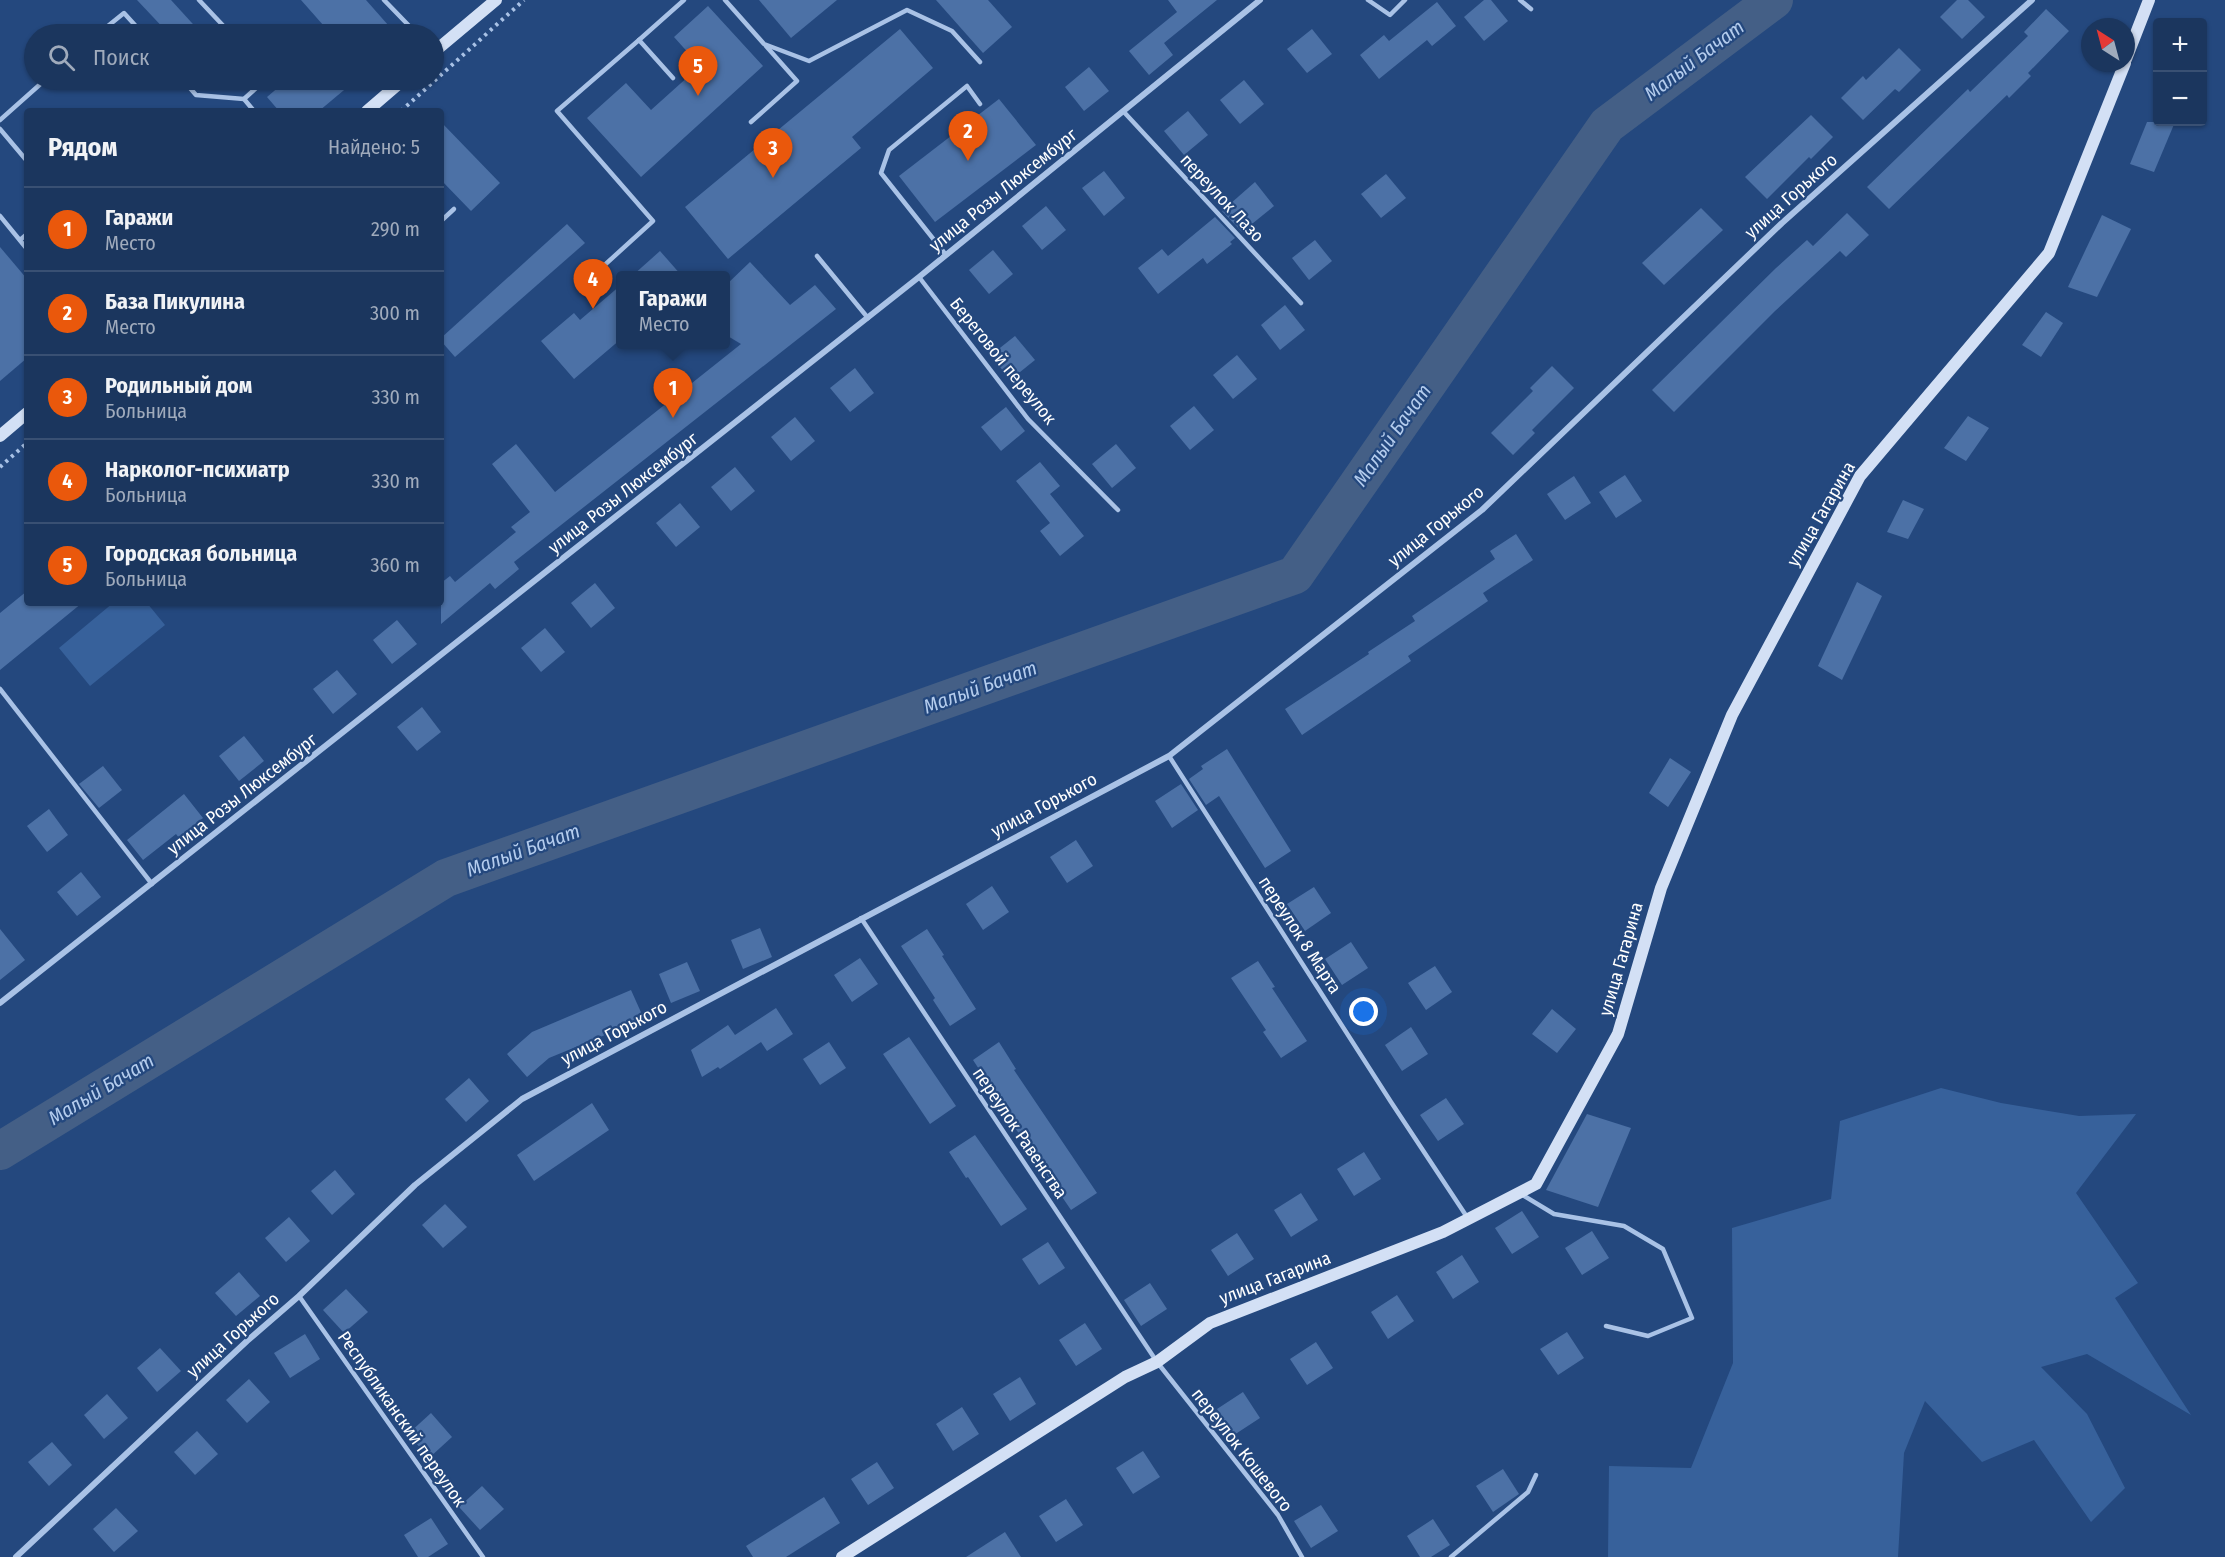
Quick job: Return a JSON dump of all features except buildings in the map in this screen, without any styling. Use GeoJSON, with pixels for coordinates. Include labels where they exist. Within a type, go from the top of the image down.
{"type":"FeatureCollection","features":[{"type":"Feature","properties":{"kind":"street"},"geometry":{"type":"LineString","coordinates":[[444,44],[496,0]]}},
{"type":"Feature","properties":{"kind":"street","name":"улица Розы Люксембург"},"geometry":{"type":"LineString","coordinates":[[0,1003],[868,318],[1260,0]]}},
{"type":"Feature","properties":{"kind":"street","name":"улица Горького"},"geometry":{"type":"LineString","coordinates":[[16,1557],[246,1341],[299,1296],[415,1185],[522,1099],[1169,756],[1482,510],[1782,223],[2032,0]]}},
{"type":"Feature","properties":{"kind":"street","name":"улица Гагарина"},"geometry":{"type":"LineString","coordinates":[[2135,37],[2150,0]]}},
{"type":"Feature","properties":{"kind":"street","name":"улица Гагарина"},"geometry":{"type":"LineString","coordinates":[[842,1557],[1125,1377],[1157,1362],[1210,1323],[1443,1232],[1536,1184],[1618,1034],[1661,888],[1732,715],[1860,476],[2049,254],[2121,72]]}},
{"type":"Feature","properties":{"kind":"street"},"geometry":{"type":"LineString","coordinates":[[370,108],[391,90]]}},
{"type":"Feature","properties":{"kind":"street"},"geometry":{"type":"LineString","coordinates":[[0,436],[24,416]]}},
{"type":"Feature","properties":{"kind":"lane"},"geometry":{"type":"LineString","coordinates":[[200,0],[222,24]]}},
{"type":"Feature","properties":{"kind":"lane"},"geometry":{"type":"LineString","coordinates":[[384,0],[407,24]]}},
{"type":"Feature","properties":{"kind":"lane"},"geometry":{"type":"LineString","coordinates":[[587,281],[654,221],[557,111],[684,0]]}},
{"type":"Feature","properties":{"kind":"lane"},"geometry":{"type":"LineString","coordinates":[[725,0],[797,81],[751,122]]}},
{"type":"Feature","properties":{"kind":"lane"},"geometry":{"type":"LineString","coordinates":[[1368,0],[1390,15],[1405,0]]}},
{"type":"Feature","properties":{"kind":"lane"},"geometry":{"type":"LineString","coordinates":[[1520,0],[1531,9]]}},
{"type":"Feature","properties":{"kind":"lane"},"geometry":{"type":"LineString","coordinates":[[764,44],[809,61],[907,10],[952,31],[980,62]]}},
{"type":"Feature","properties":{"kind":"lane"},"geometry":{"type":"LineString","coordinates":[[110,24],[124,13],[134,24]]}},
{"type":"Feature","properties":{"kind":"lane"},"geometry":{"type":"LineString","coordinates":[[639,40],[673,78]]}},
{"type":"Feature","properties":{"kind":"lane"},"geometry":{"type":"LineString","coordinates":[[946,255],[880,173],[889,150],[967,87],[980,104]]}},
{"type":"Feature","properties":{"kind":"lane"},"geometry":{"type":"LineString","coordinates":[[0,120],[34,90]]}},
{"type":"Feature","properties":{"kind":"lane"},"geometry":{"type":"LineString","coordinates":[[192,90],[196,95],[244,99],[252,108]]}},
{"type":"Feature","properties":{"kind":"lane"},"geometry":{"type":"LineString","coordinates":[[244,99],[254,90]]}},
{"type":"Feature","properties":{"kind":"lane","name":"переулок Лазо"},"geometry":{"type":"LineString","coordinates":[[1123,111],[1301,303]]}},
{"type":"Feature","properties":{"kind":"lane"},"geometry":{"type":"LineString","coordinates":[[0,129],[24,157]]}},
{"type":"Feature","properties":{"kind":"lane"},"geometry":{"type":"LineString","coordinates":[[444,218],[454,209]]}},
{"type":"Feature","properties":{"kind":"lane"},"geometry":{"type":"LineString","coordinates":[[0,216],[24,245]]}},
{"type":"Feature","properties":{"kind":"lane"},"geometry":{"type":"LineString","coordinates":[[20,240],[24,237]]}},
{"type":"Feature","properties":{"kind":"lane"},"geometry":{"type":"LineString","coordinates":[[817,256],[868,318]]}},
{"type":"Feature","properties":{"kind":"lane","name":"Береговой переулок"},"geometry":{"type":"LineString","coordinates":[[919,277],[1028,419],[1118,510]]}},
{"type":"Feature","properties":{"kind":"lane"},"geometry":{"type":"LineString","coordinates":[[0,689],[152,884]]}},
{"type":"Feature","properties":{"kind":"lane","name":"переулок 8 Марта"},"geometry":{"type":"LineString","coordinates":[[1169,756],[1391,1102],[1469,1219]]}},
{"type":"Feature","properties":{"kind":"lane","name":"переулок Равенства"},"geometry":{"type":"LineString","coordinates":[[861,918],[1157,1362]]}},
{"type":"Feature","properties":{"kind":"lane"},"geometry":{"type":"LineString","coordinates":[[1519,1193],[1554,1214],[1624,1226],[1663,1250],[1692,1318],[1648,1336],[1606,1326]]}},
{"type":"Feature","properties":{"kind":"lane","name":"Республиканский переулок"},"geometry":{"type":"LineString","coordinates":[[299,1296],[483,1557]]}},
{"type":"Feature","properties":{"kind":"lane","name":"переулок Кошевого"},"geometry":{"type":"LineString","coordinates":[[1157,1362],[1278,1515],[1302,1557]]}},
{"type":"Feature","properties":{"kind":"lane"},"geometry":{"type":"LineString","coordinates":[[1451,1557],[1528,1492],[1536,1475]]}},
{"type":"Feature","properties":{"kind":"path"},"geometry":{"type":"LineString","coordinates":[[444,73],[525,0]]}},
{"type":"Feature","properties":{"kind":"path"},"geometry":{"type":"LineString","coordinates":[[404,108],[424,90]]}},
{"type":"Feature","properties":{"kind":"path"},"geometry":{"type":"LineString","coordinates":[[0,467],[24,446]]}},
{"type":"Feature","properties":{"kind":"shaded area"},"geometry":{"type":"Polygon","coordinates":[[[109,606],[149,606],[165,625],[90,686],[59,648],[109,606]]]}},
{"type":"Feature","properties":{"kind":"shaded area"},"geometry":{"type":"Polygon","coordinates":[[[1941,1088],[2001,1103],[2079,1116],[2136,1114],[2076,1193],[2138,1283],[2115,1298],[2191,1415],[2087,1354],[2041,1367],[2087,1414],[2125,1488],[2091,1522],[2034,1440],[1982,1462],[1925,1401],[1904,1453],[1898,1557],[1608,1557],[1609,1466],[1691,1468],[1733,1363],[1732,1228],[1831,1199],[1840,1121],[1941,1088]]]}},
{"type":"Feature","properties":{"kind":"waterway","name":"Малый Бачат"},"geometry":{"type":"LineString","coordinates":[[0,1151],[446,878],[1295,575],[1607,125],[1774,0]]}},
{"type":"Feature","properties":{"kind":"place","name":"Городская больница"},"geometry":{"type":"Point","coordinates":[698,96]}},
{"type":"Feature","properties":{"kind":"place","name":"База Пикулина"},"geometry":{"type":"Point","coordinates":[968,161]}},
{"type":"Feature","properties":{"kind":"place","name":"Родильный дом"},"geometry":{"type":"Point","coordinates":[773,178]}},
{"type":"Feature","properties":{"kind":"place","name":"Нарколог-психиатр"},"geometry":{"type":"Point","coordinates":[593,309]}},
{"type":"Feature","properties":{"kind":"place","name":"Гаражи"},"geometry":{"type":"Point","coordinates":[673,418]}}]}
